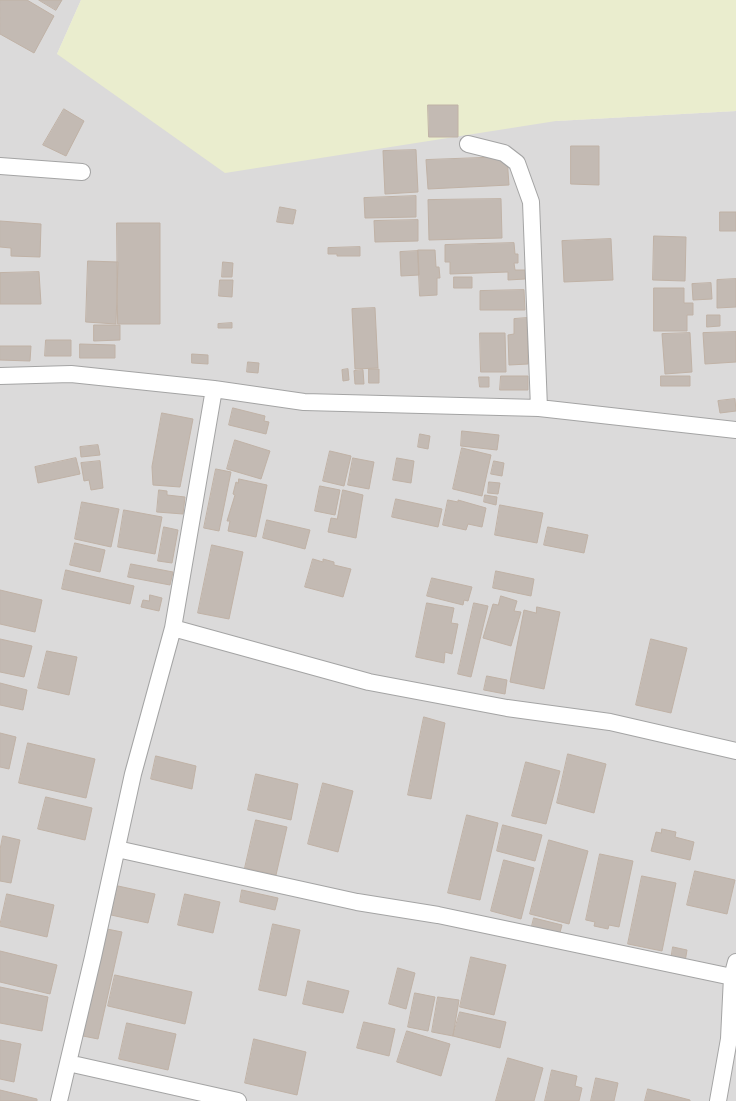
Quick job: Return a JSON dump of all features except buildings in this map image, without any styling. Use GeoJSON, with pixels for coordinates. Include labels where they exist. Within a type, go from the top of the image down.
{"type":"FeatureCollection","features":[{"type":"Feature","properties":{"kind":"street"},"geometry":{"type":"LineString","coordinates":[[468,144],[504,153],[517,163],[531,202],[540,408]]}},
{"type":"Feature","properties":{"kind":"street"},"geometry":{"type":"LineString","coordinates":[[0,166],[82,172]]}},
{"type":"Feature","properties":{"kind":"street"},"geometry":{"type":"LineString","coordinates":[[0,376],[71,374],[214,389],[304,402],[540,408],[736,430]]}},
{"type":"Feature","properties":{"kind":"street"},"geometry":{"type":"LineString","coordinates":[[59,1101],[133,774],[173,628],[214,389]]}},
{"type":"Feature","properties":{"kind":"street"},"geometry":{"type":"LineString","coordinates":[[173,628],[369,682],[507,708],[610,722],[736,751]]}},
{"type":"Feature","properties":{"kind":"street"},"geometry":{"type":"LineString","coordinates":[[116,849],[357,902],[438,915],[734,970],[729,1039],[718,1101]]}},
{"type":"Feature","properties":{"kind":"street"},"geometry":{"type":"LineString","coordinates":[[68,1063],[238,1101]]}},
{"type":"Feature","properties":{"kind":"shaded area"},"geometry":{"type":"Polygon","coordinates":[[[0,0],[81,0],[57,54],[556,121],[736,111],[736,1101],[0,1101],[0,0]]]}},
{"type":"Feature","properties":{"kind":"green space"},"geometry":{"type":"Polygon","coordinates":[[[81,0],[736,0],[736,111],[556,121],[225,173],[57,54],[81,0]]]}}]}
